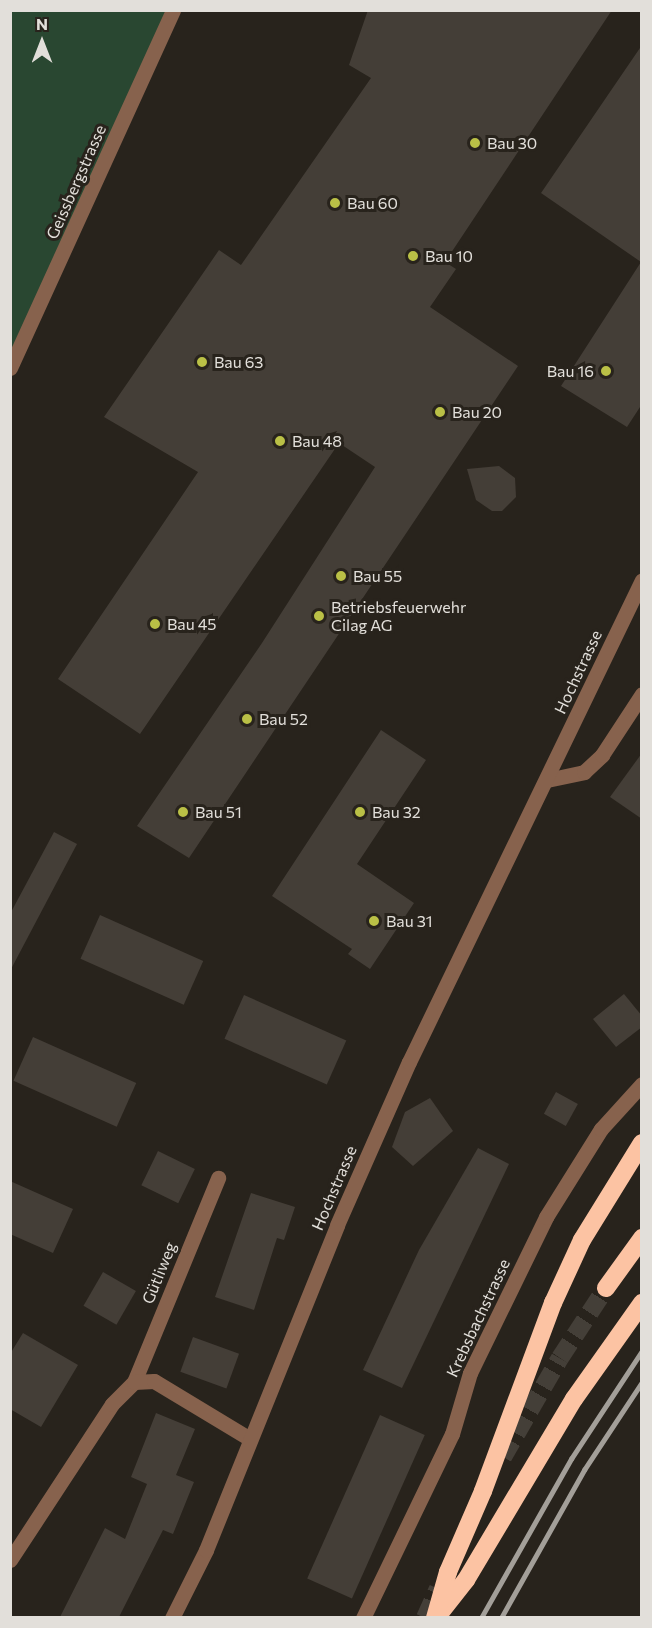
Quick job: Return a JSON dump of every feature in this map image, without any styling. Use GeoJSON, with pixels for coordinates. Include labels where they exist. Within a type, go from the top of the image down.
{"type":"FeatureCollection","features":[{"type":"Feature","properties":{"kind":"highway"},"geometry":{"type":"LineString","coordinates":[[436,1617],[448,1572],[483,1491],[553,1303],[582,1240],[642,1143]]}},
{"type":"Feature","properties":{"kind":"highway"},"geometry":{"type":"LineString","coordinates":[[642,1238],[606,1288],[642,1250]]}},
{"type":"Feature","properties":{"kind":"highway"},"geometry":{"type":"LineString","coordinates":[[436,1617],[466,1580],[574,1399],[642,1303]]}},
{"type":"Feature","properties":{"kind":"street","name":"Geissbergstrasse"},"geometry":{"type":"LineString","coordinates":[[10,368],[173,10]]}},
{"type":"Feature","properties":{"kind":"street","name":"Hochstrasse"},"geometry":{"type":"LineString","coordinates":[[172,1617],[206,1550],[250,1439],[409,1062],[642,580]]}},
{"type":"Feature","properties":{"kind":"street"},"geometry":{"type":"LineString","coordinates":[[547,780],[584,772],[602,755],[642,694]]}},
{"type":"Feature","properties":{"kind":"street","name":"Krebsbachstrasse"},"geometry":{"type":"LineString","coordinates":[[363,1617],[452,1434],[470,1373],[546,1217],[580,1161],[618,1107],[642,1084]]}},
{"type":"Feature","properties":{"kind":"street","name":"Gütliweg"},"geometry":{"type":"LineString","coordinates":[[10,1560],[112,1404],[134,1382],[218,1178]]}},
{"type":"Feature","properties":{"kind":"street"},"geometry":{"type":"LineString","coordinates":[[134,1382],[154,1381],[250,1439]]}},
{"type":"Feature","properties":{"kind":"green space"},"geometry":{"type":"Polygon","coordinates":[[[11,11],[173,11],[11,368],[11,11]]]}},
{"type":"Feature","properties":{"kind":"building"},"geometry":{"type":"Polygon","coordinates":[[[368,10],[612,10],[445,262],[456,269],[430,307],[518,366],[189,858],[137,826],[262,643],[375,467],[339,443],[140,734],[58,679],[198,472],[104,417],[219,250],[241,265],[371,78],[349,65],[368,10]]]}},
{"type":"Feature","properties":{"kind":"building"},"geometry":{"type":"Polygon","coordinates":[[[642,45],[642,404],[627,427],[561,386],[641,262],[541,193],[642,45]]]}},
{"type":"Feature","properties":{"kind":"building"},"geometry":{"type":"Polygon","coordinates":[[[499,466],[515,478],[516,497],[502,511],[492,511],[476,500],[467,469],[499,466]]]}},
{"type":"Feature","properties":{"kind":"building","name":"Bau 32"},"geometry":{"type":"Polygon","coordinates":[[[381,730],[426,760],[357,864],[414,903],[370,969],[348,954],[352,949],[272,896],[381,730]]]}},
{"type":"Feature","properties":{"kind":"building"},"geometry":{"type":"Polygon","coordinates":[[[642,753],[642,819],[610,797],[642,753]]]}},
{"type":"Feature","properties":{"kind":"building"},"geometry":{"type":"Polygon","coordinates":[[[54,832],[77,844],[10,971],[10,914],[54,832]]]}},
{"type":"Feature","properties":{"kind":"building"},"geometry":{"type":"Polygon","coordinates":[[[100,915],[203,961],[184,1005],[80,959],[100,915]]]}},
{"type":"Feature","properties":{"kind":"building"},"geometry":{"type":"Polygon","coordinates":[[[624,994],[642,1016],[642,1027],[616,1047],[593,1019],[624,994]]]}},
{"type":"Feature","properties":{"kind":"building"},"geometry":{"type":"Polygon","coordinates":[[[244,995],[346,1041],[327,1084],[224,1039],[244,995]]]}},
{"type":"Feature","properties":{"kind":"building"},"geometry":{"type":"Polygon","coordinates":[[[33,1037],[136,1083],[117,1127],[13,1081],[33,1037]]]}},
{"type":"Feature","properties":{"kind":"building"},"geometry":{"type":"Polygon","coordinates":[[[556,1092],[578,1104],[566,1126],[544,1114],[556,1092]]]}},
{"type":"Feature","properties":{"kind":"building"},"geometry":{"type":"Polygon","coordinates":[[[430,1098],[453,1131],[413,1166],[392,1147],[405,1112],[430,1098]]]}},
{"type":"Feature","properties":{"kind":"building"},"geometry":{"type":"Polygon","coordinates":[[[478,1148],[509,1164],[402,1388],[363,1370],[419,1250],[478,1148]]]}},
{"type":"Feature","properties":{"kind":"building"},"geometry":{"type":"Polygon","coordinates":[[[158,1151],[195,1169],[178,1203],[141,1185],[158,1151]]]}},
{"type":"Feature","properties":{"kind":"building"},"geometry":{"type":"Polygon","coordinates":[[[10,1181],[73,1209],[53,1253],[10,1234],[10,1181]]]}},
{"type":"Feature","properties":{"kind":"building"},"geometry":{"type":"Polygon","coordinates":[[[251,1193],[295,1207],[284,1240],[277,1238],[254,1310],[215,1297],[251,1193]]]}},
{"type":"Feature","properties":{"kind":"building"},"geometry":{"type":"Polygon","coordinates":[[[103,1272],[136,1291],[116,1325],[84,1306],[103,1272]]]}},
{"type":"Feature","properties":{"kind":"building"},"geometry":{"type":"Polygon","coordinates":[[[23,1333],[78,1365],[41,1427],[10,1409],[10,1354],[23,1333]]]}},
{"type":"Feature","properties":{"kind":"building"},"geometry":{"type":"Polygon","coordinates":[[[193,1337],[239,1354],[226,1389],[180,1372],[193,1337]]]}},
{"type":"Feature","properties":{"kind":"building"},"geometry":{"type":"Polygon","coordinates":[[[156,1413],[195,1429],[176,1475],[194,1482],[173,1534],[163,1530],[119,1617],[60,1617],[105,1528],[125,1539],[147,1484],[131,1477],[156,1413]]]}},
{"type":"Feature","properties":{"kind":"building"},"geometry":{"type":"Polygon","coordinates":[[[380,1415],[425,1435],[352,1598],[307,1579],[380,1415]]]}},
{"type":"Feature","properties":{"kind":"tunnel"},"geometry":{"type":"LineString","coordinates":[[503,1457],[560,1358],[606,1288]]}},
{"type":"Feature","properties":{"kind":"tunnel"},"geometry":{"type":"LineString","coordinates":[[425,1618],[438,1589]]}},
{"type":"Feature","properties":{"kind":"railway"},"geometry":{"type":"LineString","coordinates":[[481,1618],[571,1459],[642,1351]]}},
{"type":"Feature","properties":{"kind":"railway"},"geometry":{"type":"LineString","coordinates":[[501,1618],[584,1470],[642,1382]]}},
{"type":"Feature","properties":{"kind":"place","name":"Bau 30"},"geometry":{"type":"Point","coordinates":[475,143]}},
{"type":"Feature","properties":{"kind":"place","name":"Bau 60"},"geometry":{"type":"Point","coordinates":[335,203]}},
{"type":"Feature","properties":{"kind":"place","name":"Bau 10"},"geometry":{"type":"Point","coordinates":[413,256]}},
{"type":"Feature","properties":{"kind":"place","name":"Bau 63"},"geometry":{"type":"Point","coordinates":[202,362]}},
{"type":"Feature","properties":{"kind":"place","name":"Bau 16"},"geometry":{"type":"Point","coordinates":[606,371]}},
{"type":"Feature","properties":{"kind":"place","name":"Bau 20"},"geometry":{"type":"Point","coordinates":[440,412]}},
{"type":"Feature","properties":{"kind":"place","name":"Bau 48"},"geometry":{"type":"Point","coordinates":[280,441]}},
{"type":"Feature","properties":{"kind":"place","name":"Bau 55"},"geometry":{"type":"Point","coordinates":[341,576]}},
{"type":"Feature","properties":{"kind":"place","name":"Betriebsfeuerwehr Cilag AG"},"geometry":{"type":"Point","coordinates":[319,616]}},
{"type":"Feature","properties":{"kind":"place","name":"Bau 45"},"geometry":{"type":"Point","coordinates":[155,624]}},
{"type":"Feature","properties":{"kind":"place","name":"Bau 52"},"geometry":{"type":"Point","coordinates":[247,719]}},
{"type":"Feature","properties":{"kind":"place","name":"Bau 51"},"geometry":{"type":"Point","coordinates":[183,812]}},
{"type":"Feature","properties":{"kind":"place","name":"Bau 32"},"geometry":{"type":"Point","coordinates":[360,812]}},
{"type":"Feature","properties":{"kind":"place","name":"Bau 31"},"geometry":{"type":"Point","coordinates":[374,921]}}]}
